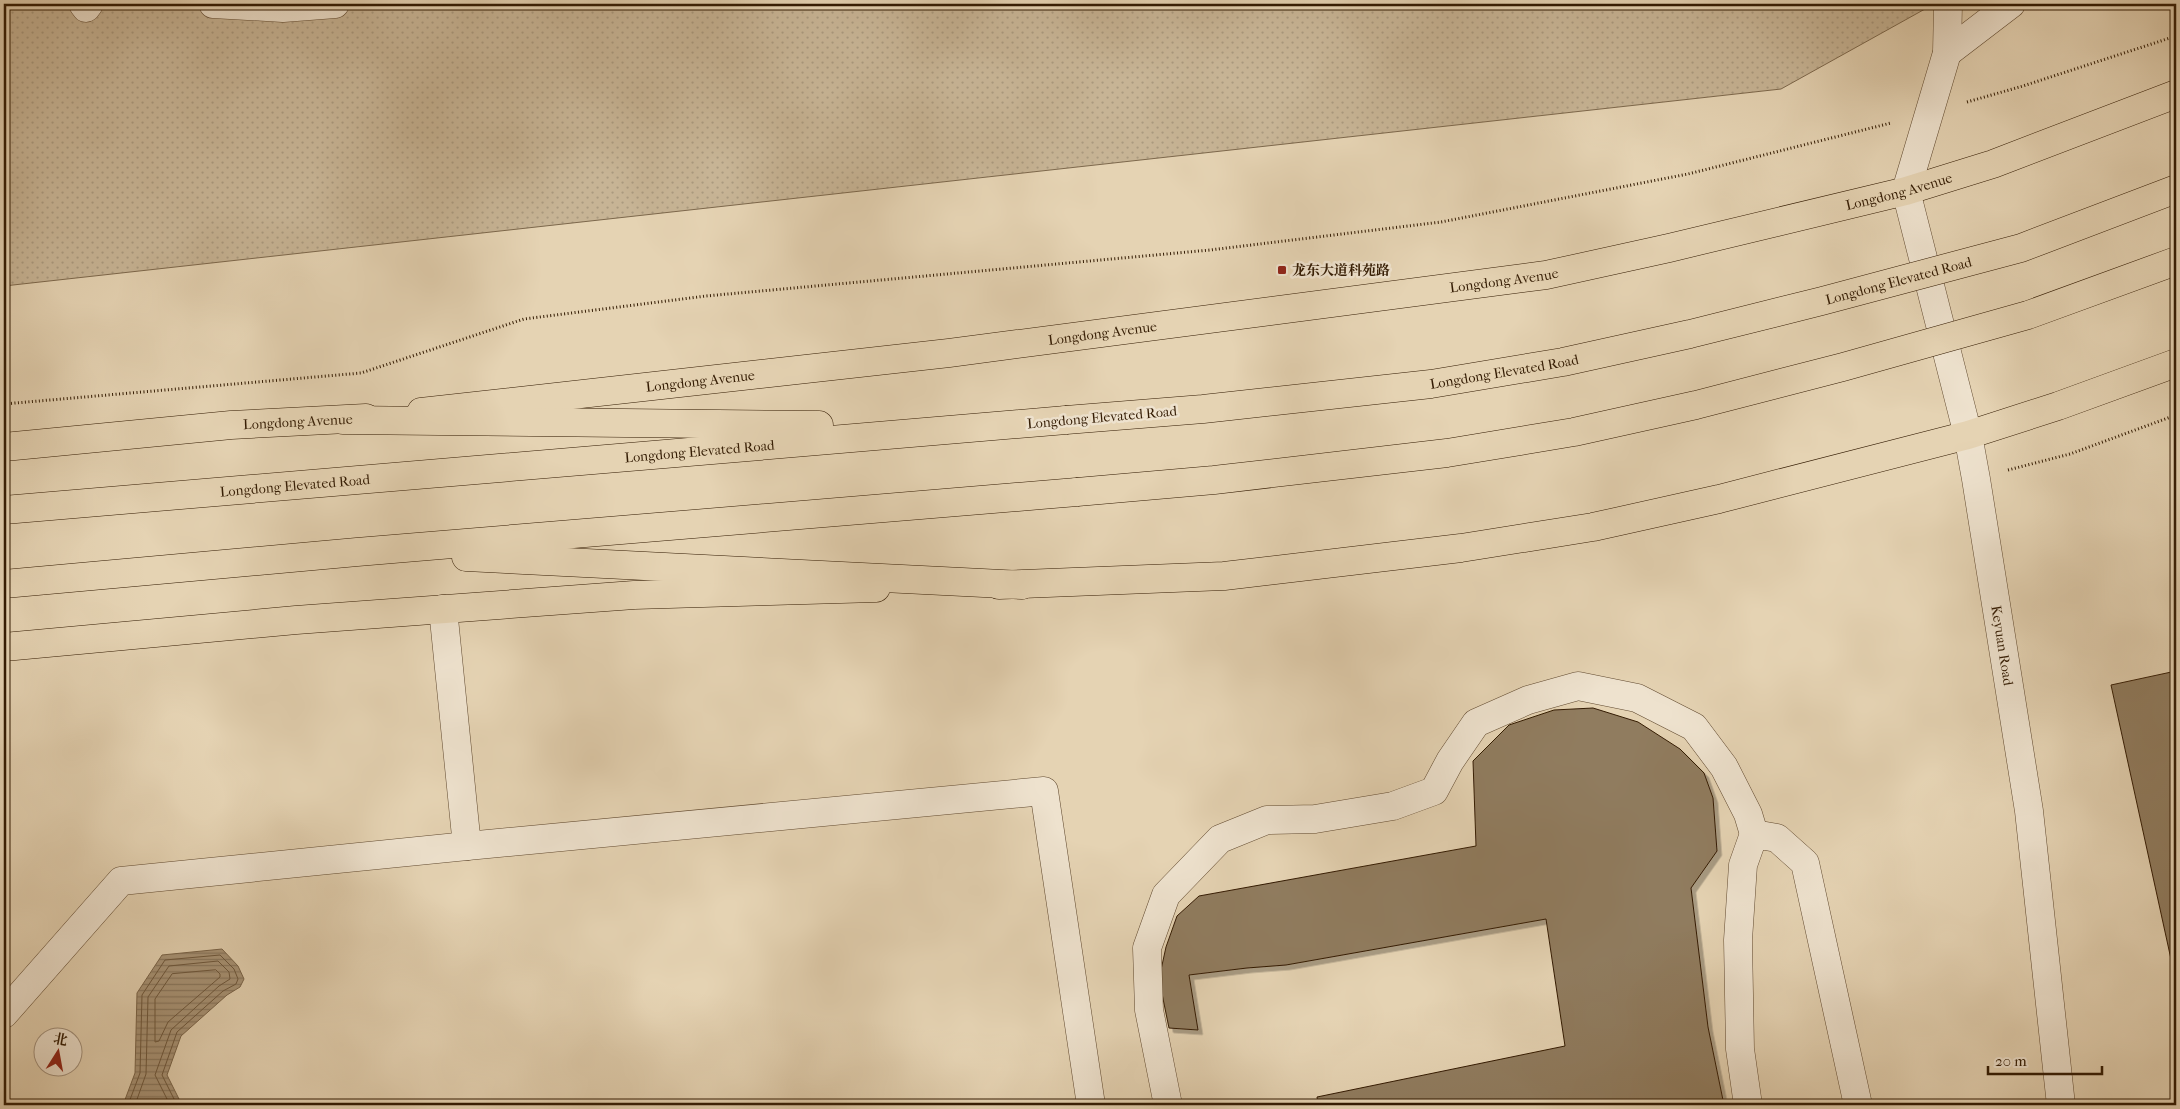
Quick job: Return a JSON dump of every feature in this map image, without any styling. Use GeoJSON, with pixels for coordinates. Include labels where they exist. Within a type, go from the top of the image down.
{"type":"FeatureCollection","features":[{"type":"Feature","properties":{"kind":"main road","name":"Longdong Avenue"},"geometry":{"type":"LineString","coordinates":[[4,447],[232,425],[343,420],[949,352],[1546,275],[1669,248],[1906,191],[1993,164],[2176,94]]}},
{"type":"Feature","properties":{"kind":"main road","name":"Longdong Elevated Road"},"geometry":{"type":"LineString","coordinates":[[4,510],[1203,409],[1431,384],[1563,362],[1813,304],[2021,248],[2176,189]]}},
{"type":"Feature","properties":{"kind":"main road"},"geometry":{"type":"LineString","coordinates":[[4,584],[357,552],[1214,480],[1447,453],[1574,432],[1696,405],[1843,367],[2019,317],[2176,261]]}},
{"type":"Feature","properties":{"kind":"main road"},"geometry":{"type":"LineString","coordinates":[[4,647],[296,620],[634,595],[1022,585],[1224,576],[1470,547],[1593,527],[1710,501],[1968,435],[2058,406],[2176,364]]}},
{"type":"Feature","properties":{"kind":"main road"},"geometry":{"type":"LineString","coordinates":[[343,420],[986,427]]}},
{"type":"Feature","properties":{"kind":"main road"},"geometry":{"type":"LineString","coordinates":[[357,552],[1022,585]]}},
{"type":"Feature","properties":{"kind":"street"},"geometry":{"type":"LineString","coordinates":[[83,4],[86,8],[89,4]]}},
{"type":"Feature","properties":{"kind":"street"},"geometry":{"type":"LineString","coordinates":[[213,4],[283,8],[335,4]]}},
{"type":"Feature","properties":{"kind":"street"},"geometry":{"type":"LineString","coordinates":[[1906,191],[1947,53],[1948,4]]}},
{"type":"Feature","properties":{"kind":"street"},"geometry":{"type":"LineString","coordinates":[[1947,53],[2011,4]]}},
{"type":"Feature","properties":{"kind":"street","name":"Keyuan Road"},"geometry":{"type":"LineString","coordinates":[[1906,191],[1968,435],[1976,479],[2029,811],[2061,1105]]}},
{"type":"Feature","properties":{"kind":"street"},"geometry":{"type":"LineString","coordinates":[[443,609],[467,846]]}},
{"type":"Feature","properties":{"kind":"street"},"geometry":{"type":"LineString","coordinates":[[1168,1105],[1149,1010],[1147,948],[1166,895],[1220,839],[1267,820],[1314,820],[1393,806],[1434,791],[1450,761],[1476,723],[1528,700],[1578,686],[1637,698],[1694,728],[1724,767],[1748,814],[1754,834],[1743,865],[1738,940],[1740,1049],[1748,1105]]}},
{"type":"Feature","properties":{"kind":"street"},"geometry":{"type":"LineString","coordinates":[[4,1014],[121,881],[1044,791],[1091,1105]]}},
{"type":"Feature","properties":{"kind":"street"},"geometry":{"type":"LineString","coordinates":[[1754,834],[1777,838],[1805,863],[1858,1105]]}},
{"type":"Feature","properties":{"kind":"path"},"geometry":{"type":"LineString","coordinates":[[4,404],[361,373],[524,319],[706,296],[1210,250],[1441,222],[1688,174],[1846,136],[2023,86],[2176,36]]}},
{"type":"Feature","properties":{"kind":"path"},"geometry":{"type":"LineString","coordinates":[[1976,479],[2070,454],[2176,415]]}},
{"type":"Feature","properties":{"kind":"shaded area"},"geometry":{"type":"Polygon","coordinates":[[[4,4],[1934,4],[1781,89],[4,286],[4,4]]]}},
{"type":"Feature","properties":{"kind":"water"},"geometry":{"type":"Polygon","coordinates":[[[222,949],[238,966],[244,979],[240,987],[227,995],[181,1036],[167,1075],[182,1105],[123,1105],[135,1073],[137,993],[162,955],[222,949]]]}},
{"type":"Feature","properties":{"kind":"building"},"geometry":{"type":"Polygon","coordinates":[[[2176,671],[2176,982],[2111,685],[2176,671]]]}},
{"type":"Feature","properties":{"kind":"building"},"geometry":{"type":"Polygon","coordinates":[[[1593,708],[1638,722],[1680,749],[1704,773],[1713,798],[1717,851],[1691,888],[1708,1027],[1724,1105],[1318,1105],[1317,1097],[1565,1046],[1546,919],[1286,965],[1189,975],[1198,1030],[1169,1028],[1159,979],[1166,947],[1177,916],[1199,896],[1476,846],[1473,761],[1509,725],[1554,710],[1593,708]]]}},
{"type":"Feature","properties":{"kind":"place","name":"龙东大道科苑路"},"geometry":{"type":"Point","coordinates":[1282,270]}}]}
